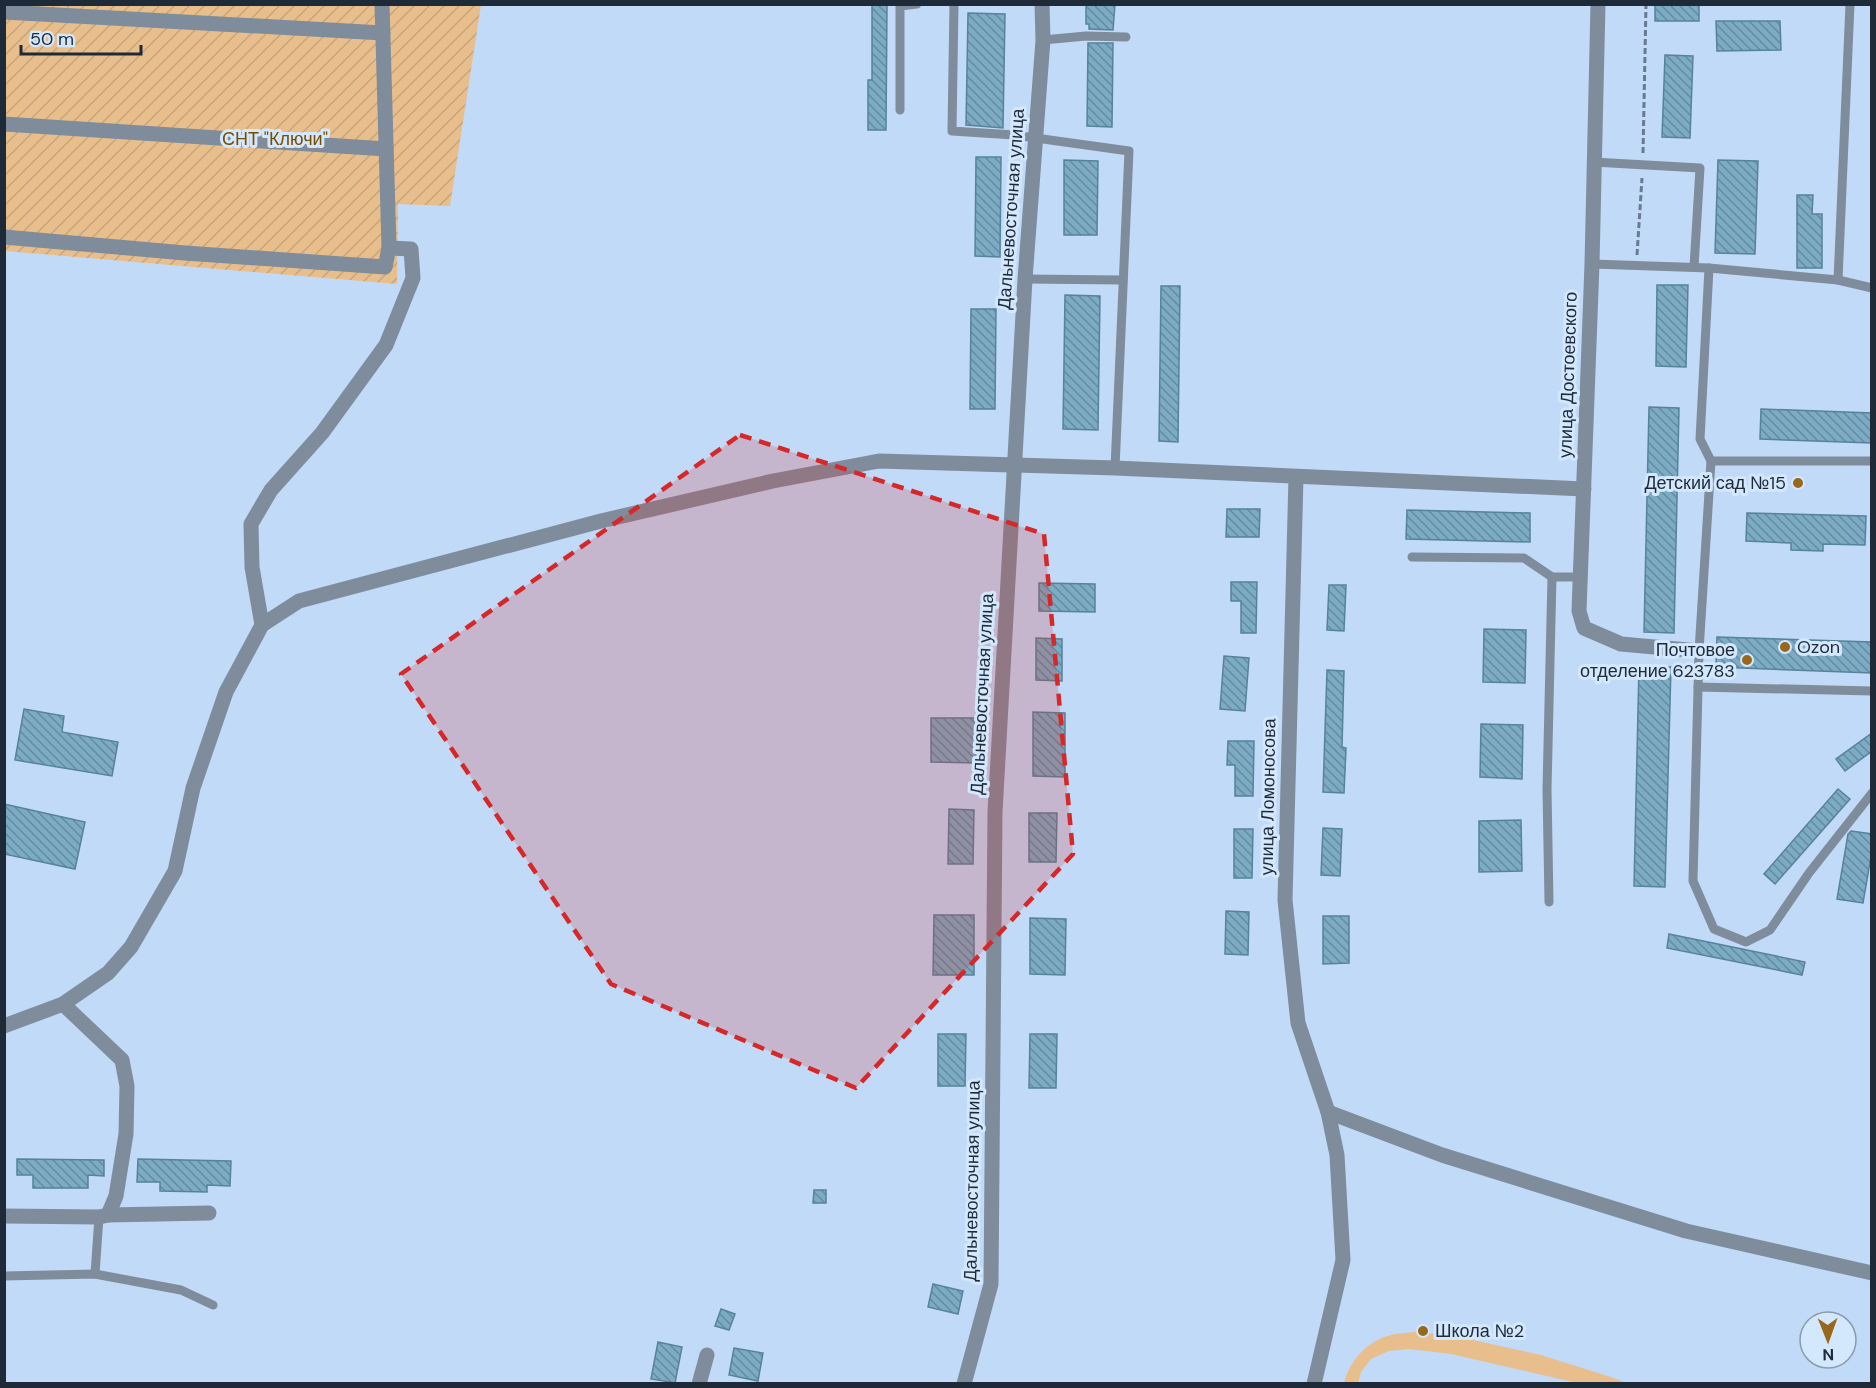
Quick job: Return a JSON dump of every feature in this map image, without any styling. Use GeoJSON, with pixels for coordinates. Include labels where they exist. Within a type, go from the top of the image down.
{"type":"FeatureCollection","features":[{"type":"Feature","properties":{"kind":"street"},"geometry":{"type":"LineString","coordinates":[[4,237],[385,267],[389,249],[382,4]]}},
{"type":"Feature","properties":{"kind":"street","name":"Дальневосточная улица"},"geometry":{"type":"LineString","coordinates":[[963,1383],[991,1284],[994,812],[1025,279],[1043,40],[1042,4]]}},
{"type":"Feature","properties":{"kind":"street","name":"улица Достоевского"},"geometry":{"type":"LineString","coordinates":[[1598,4],[1592,264],[1579,611],[1584,628],[1621,644],[1699,651]]}},
{"type":"Feature","properties":{"kind":"street"},"geometry":{"type":"LineString","coordinates":[[4,12],[383,33]]}},
{"type":"Feature","properties":{"kind":"street"},"geometry":{"type":"LineString","coordinates":[[4,124],[386,149]]}},
{"type":"Feature","properties":{"kind":"street"},"geometry":{"type":"LineString","coordinates":[[262,625],[252,567],[251,524],[271,490],[322,434],[386,345],[413,278],[411,249],[389,249]]}},
{"type":"Feature","properties":{"kind":"street"},"geometry":{"type":"LineString","coordinates":[[4,1026],[63,1004],[108,973],[131,947],[175,872],[193,788],[226,692],[262,625],[298,601],[601,521],[773,481],[879,461],[1115,468],[1584,489]]}},
{"type":"Feature","properties":{"kind":"street","name":"улица Ломоносова"},"geometry":{"type":"LineString","coordinates":[[1296,477],[1285,900],[1298,1023],[1328,1112],[1337,1155],[1343,1260],[1314,1383]]}},
{"type":"Feature","properties":{"kind":"street"},"geometry":{"type":"LineString","coordinates":[[63,1004],[122,1060],[127,1086],[126,1134],[116,1196],[103,1216]]}},
{"type":"Feature","properties":{"kind":"street"},"geometry":{"type":"LineString","coordinates":[[1328,1112],[1442,1155],[1686,1231],[1872,1273]]}},
{"type":"Feature","properties":{"kind":"street"},"geometry":{"type":"LineString","coordinates":[[4,1216],[209,1213]]}},
{"type":"Feature","properties":{"kind":"street"},"geometry":{"type":"LineString","coordinates":[[699,1383],[707,1355]]}},
{"type":"Feature","properties":{"kind":"lane"},"geometry":{"type":"LineString","coordinates":[[900,110],[900,6],[917,4]]}},
{"type":"Feature","properties":{"kind":"lane"},"geometry":{"type":"LineString","coordinates":[[954,4],[951,131],[1035,138],[1129,152],[1115,468]]}},
{"type":"Feature","properties":{"kind":"lane"},"geometry":{"type":"LineString","coordinates":[[1838,280],[1850,4]]}},
{"type":"Feature","properties":{"kind":"lane"},"geometry":{"type":"LineString","coordinates":[[1043,40],[1086,36],[1126,37]]}},
{"type":"Feature","properties":{"kind":"lane"},"geometry":{"type":"LineString","coordinates":[[1593,162],[1700,168],[1694,267]]}},
{"type":"Feature","properties":{"kind":"lane"},"geometry":{"type":"LineString","coordinates":[[1592,264],[1709,268],[1838,280],[1872,288]]}},
{"type":"Feature","properties":{"kind":"lane"},"geometry":{"type":"LineString","coordinates":[[1709,268],[1700,439],[1711,461],[1699,651],[1693,881],[1714,929],[1746,942],[1770,930],[1809,873],[1872,793]]}},
{"type":"Feature","properties":{"kind":"lane"},"geometry":{"type":"LineString","coordinates":[[1025,279],[1123,280]]}},
{"type":"Feature","properties":{"kind":"lane"},"geometry":{"type":"LineString","coordinates":[[1711,461],[1872,460]]}},
{"type":"Feature","properties":{"kind":"lane"},"geometry":{"type":"LineString","coordinates":[[1412,557],[1524,558],[1552,576],[1580,577]]}},
{"type":"Feature","properties":{"kind":"lane"},"geometry":{"type":"LineString","coordinates":[[1549,902],[1547,789],[1552,576]]}},
{"type":"Feature","properties":{"kind":"lane"},"geometry":{"type":"LineString","coordinates":[[1698,687],[1872,691]]}},
{"type":"Feature","properties":{"kind":"lane"},"geometry":{"type":"LineString","coordinates":[[95,1274],[103,1216]]}},
{"type":"Feature","properties":{"kind":"lane"},"geometry":{"type":"LineString","coordinates":[[4,1276],[95,1274],[181,1290],[213,1305]]}},
{"type":"Feature","properties":{"kind":"path"},"geometry":{"type":"LineString","coordinates":[[1636,266],[1642,165],[1646,4]]}},
{"type":"Feature","properties":{"kind":"highlighted area"},"geometry":{"type":"Polygon","coordinates":[[[740,435],[1044,534],[1073,854],[856,1088],[611,984],[401,674],[740,435]]]}},
{"type":"Feature","properties":{"kind":"green space","name":"СНТ \"Ключи\""},"geometry":{"type":"Polygon","coordinates":[[[4,5],[481,5],[450,206],[398,204],[397,284],[5,251],[4,5]]]}},
{"type":"Feature","properties":{"kind":"green space"},"geometry":{"type":"Polygon","coordinates":[[[1414,1332],[1451,1335],[1541,1355],[1627,1383],[1577,1383],[1451,1354],[1409,1349],[1389,1351],[1371,1359],[1361,1372],[1358,1383],[1344,1383],[1355,1359],[1367,1347],[1391,1335],[1414,1332]]]}},
{"type":"Feature","properties":{"kind":"building"},"geometry":{"type":"Polygon","coordinates":[[[872,4],[887,4],[886,130],[868,130],[868,80],[872,80],[872,4]]]}},
{"type":"Feature","properties":{"kind":"building"},"geometry":{"type":"Polygon","coordinates":[[[1086,4],[1115,4],[1113,30],[1089,29],[1089,24],[1086,24],[1086,4]]]}},
{"type":"Feature","properties":{"kind":"building"},"geometry":{"type":"Polygon","coordinates":[[[1655,4],[1699,4],[1699,21],[1655,21],[1655,4]]]}},
{"type":"Feature","properties":{"kind":"building"},"geometry":{"type":"Polygon","coordinates":[[[968,13],[1005,14],[1003,128],[966,125],[968,13]]]}},
{"type":"Feature","properties":{"kind":"building"},"geometry":{"type":"Polygon","coordinates":[[[1716,21],[1780,21],[1781,50],[1717,51],[1716,21]]]}},
{"type":"Feature","properties":{"kind":"building"},"geometry":{"type":"Polygon","coordinates":[[[1088,43],[1113,43],[1112,127],[1087,126],[1088,43]]]}},
{"type":"Feature","properties":{"kind":"building"},"geometry":{"type":"Polygon","coordinates":[[[1665,55],[1693,56],[1690,138],[1662,137],[1665,55]]]}},
{"type":"Feature","properties":{"kind":"building"},"geometry":{"type":"Polygon","coordinates":[[[976,157],[1001,157],[1000,257],[975,256],[976,157]]]}},
{"type":"Feature","properties":{"kind":"building"},"geometry":{"type":"Polygon","coordinates":[[[1064,160],[1098,161],[1097,235],[1064,235],[1064,160]]]}},
{"type":"Feature","properties":{"kind":"building"},"geometry":{"type":"Polygon","coordinates":[[[1718,160],[1758,161],[1755,254],[1715,253],[1718,160]]]}},
{"type":"Feature","properties":{"kind":"building"},"geometry":{"type":"Polygon","coordinates":[[[1797,195],[1813,195],[1812,214],[1822,214],[1822,268],[1797,268],[1797,195]]]}},
{"type":"Feature","properties":{"kind":"building"},"geometry":{"type":"Polygon","coordinates":[[[1657,285],[1688,285],[1686,367],[1656,366],[1657,285]]]}},
{"type":"Feature","properties":{"kind":"building"},"geometry":{"type":"Polygon","coordinates":[[[1161,286],[1180,286],[1178,442],[1159,441],[1161,286]]]}},
{"type":"Feature","properties":{"kind":"building"},"geometry":{"type":"Polygon","coordinates":[[[1065,295],[1100,296],[1098,430],[1063,429],[1065,295]]]}},
{"type":"Feature","properties":{"kind":"building"},"geometry":{"type":"Polygon","coordinates":[[[971,309],[996,309],[995,409],[970,409],[971,309]]]}},
{"type":"Feature","properties":{"kind":"building"},"geometry":{"type":"Polygon","coordinates":[[[1649,407],[1679,408],[1674,633],[1644,632],[1649,407]]]}},
{"type":"Feature","properties":{"kind":"building"},"geometry":{"type":"Polygon","coordinates":[[[1761,409],[1872,413],[1872,443],[1760,439],[1761,409]]]}},
{"type":"Feature","properties":{"kind":"building"},"geometry":{"type":"Polygon","coordinates":[[[1227,509],[1260,509],[1259,537],[1226,537],[1227,509]]]}},
{"type":"Feature","properties":{"kind":"building"},"geometry":{"type":"Polygon","coordinates":[[[1407,510],[1530,513],[1530,542],[1406,539],[1407,510]]]}},
{"type":"Feature","properties":{"kind":"building"},"geometry":{"type":"Polygon","coordinates":[[[1747,513],[1866,516],[1865,545],[1823,544],[1823,551],[1791,550],[1791,543],[1746,541],[1747,513]]]}},
{"type":"Feature","properties":{"kind":"building"},"geometry":{"type":"Polygon","coordinates":[[[1231,582],[1257,582],[1256,633],[1241,633],[1241,601],[1231,601],[1231,582]]]}},
{"type":"Feature","properties":{"kind":"building"},"geometry":{"type":"Polygon","coordinates":[[[1039,583],[1095,584],[1095,612],[1039,611],[1039,583]]]}},
{"type":"Feature","properties":{"kind":"building"},"geometry":{"type":"Polygon","coordinates":[[[1329,585],[1346,585],[1344,631],[1327,630],[1329,585]]]}},
{"type":"Feature","properties":{"kind":"building"},"geometry":{"type":"Polygon","coordinates":[[[1484,629],[1526,630],[1525,683],[1483,682],[1484,629]]]}},
{"type":"Feature","properties":{"kind":"building"},"geometry":{"type":"Polygon","coordinates":[[[1717,637],[1872,642],[1872,673],[1716,667],[1717,637]]]}},
{"type":"Feature","properties":{"kind":"building"},"geometry":{"type":"Polygon","coordinates":[[[1036,638],[1062,639],[1062,681],[1036,680],[1036,638]]]}},
{"type":"Feature","properties":{"kind":"building"},"geometry":{"type":"Polygon","coordinates":[[[1224,656],[1249,658],[1245,711],[1220,709],[1224,656]]]}},
{"type":"Feature","properties":{"kind":"building"},"geometry":{"type":"Polygon","coordinates":[[[1639,666],[1671,667],[1665,887],[1634,886],[1639,666]]]}},
{"type":"Feature","properties":{"kind":"building"},"geometry":{"type":"Polygon","coordinates":[[[1327,670],[1344,671],[1342,747],[1346,748],[1344,793],[1323,792],[1327,670]]]}},
{"type":"Feature","properties":{"kind":"building"},"geometry":{"type":"Polygon","coordinates":[[[24,709],[64,716],[62,732],[118,742],[112,776],[15,760],[24,709]]]}},
{"type":"Feature","properties":{"kind":"building"},"geometry":{"type":"Polygon","coordinates":[[[1033,712],[1065,713],[1065,777],[1033,776],[1033,712]]]}},
{"type":"Feature","properties":{"kind":"building"},"geometry":{"type":"Polygon","coordinates":[[[931,718],[979,718],[978,763],[931,762],[931,718]]]}},
{"type":"Feature","properties":{"kind":"building"},"geometry":{"type":"Polygon","coordinates":[[[1481,724],[1523,725],[1522,779],[1480,777],[1481,724]]]}},
{"type":"Feature","properties":{"kind":"building"},"geometry":{"type":"Polygon","coordinates":[[[1872,733],[1872,751],[1845,771],[1836,759],[1872,733]]]}},
{"type":"Feature","properties":{"kind":"building"},"geometry":{"type":"Polygon","coordinates":[[[1228,741],[1254,741],[1253,796],[1235,796],[1235,765],[1227,765],[1228,741]]]}},
{"type":"Feature","properties":{"kind":"building"},"geometry":{"type":"Polygon","coordinates":[[[1838,789],[1850,799],[1775,884],[1764,874],[1838,789]]]}},
{"type":"Feature","properties":{"kind":"building"},"geometry":{"type":"Polygon","coordinates":[[[4,804],[85,822],[75,869],[4,854],[4,804]]]}},
{"type":"Feature","properties":{"kind":"building"},"geometry":{"type":"Polygon","coordinates":[[[949,809],[974,810],[973,864],[948,864],[949,809]]]}},
{"type":"Feature","properties":{"kind":"building"},"geometry":{"type":"Polygon","coordinates":[[[1029,813],[1057,813],[1056,862],[1029,862],[1029,813]]]}},
{"type":"Feature","properties":{"kind":"building"},"geometry":{"type":"Polygon","coordinates":[[[1521,820],[1522,871],[1479,872],[1479,821],[1521,820]]]}},
{"type":"Feature","properties":{"kind":"building"},"geometry":{"type":"Polygon","coordinates":[[[1323,828],[1342,829],[1340,876],[1321,875],[1323,828]]]}},
{"type":"Feature","properties":{"kind":"building"},"geometry":{"type":"Polygon","coordinates":[[[1234,829],[1253,829],[1252,878],[1234,878],[1234,829]]]}},
{"type":"Feature","properties":{"kind":"building"},"geometry":{"type":"Polygon","coordinates":[[[1851,831],[1872,834],[1872,851],[1863,903],[1837,899],[1848,834],[1851,831]]]}},
{"type":"Feature","properties":{"kind":"building"},"geometry":{"type":"Polygon","coordinates":[[[1226,911],[1249,912],[1248,955],[1225,954],[1226,911]]]}},
{"type":"Feature","properties":{"kind":"building"},"geometry":{"type":"Polygon","coordinates":[[[934,915],[974,915],[974,975],[933,975],[934,915]]]}},
{"type":"Feature","properties":{"kind":"building"},"geometry":{"type":"Polygon","coordinates":[[[1323,916],[1349,916],[1349,963],[1323,964],[1323,916]]]}},
{"type":"Feature","properties":{"kind":"building"},"geometry":{"type":"Polygon","coordinates":[[[1030,918],[1066,919],[1065,975],[1030,974],[1030,918]]]}},
{"type":"Feature","properties":{"kind":"building"},"geometry":{"type":"Polygon","coordinates":[[[1669,934],[1805,962],[1802,975],[1667,948],[1669,934]]]}},
{"type":"Feature","properties":{"kind":"building"},"geometry":{"type":"Polygon","coordinates":[[[938,1034],[966,1034],[965,1086],[938,1086],[938,1034]]]}},
{"type":"Feature","properties":{"kind":"building"},"geometry":{"type":"Polygon","coordinates":[[[1030,1034],[1057,1034],[1056,1088],[1029,1088],[1030,1034]]]}},
{"type":"Feature","properties":{"kind":"building"},"geometry":{"type":"Polygon","coordinates":[[[17,1159],[104,1160],[104,1176],[88,1175],[88,1188],[33,1188],[33,1175],[17,1175],[17,1159]]]}},
{"type":"Feature","properties":{"kind":"building"},"geometry":{"type":"Polygon","coordinates":[[[138,1159],[231,1161],[230,1186],[207,1185],[207,1192],[160,1191],[160,1182],[137,1182],[138,1159]]]}},
{"type":"Feature","properties":{"kind":"building"},"geometry":{"type":"Polygon","coordinates":[[[814,1190],[826,1190],[826,1203],[813,1203],[814,1190]]]}},
{"type":"Feature","properties":{"kind":"building"},"geometry":{"type":"Polygon","coordinates":[[[933,1284],[963,1291],[958,1314],[928,1307],[933,1284]]]}},
{"type":"Feature","properties":{"kind":"building"},"geometry":{"type":"Polygon","coordinates":[[[721,1309],[735,1314],[729,1330],[715,1326],[721,1309]]]}},
{"type":"Feature","properties":{"kind":"building"},"geometry":{"type":"Polygon","coordinates":[[[658,1342],[682,1347],[675,1383],[651,1379],[658,1342]]]}},
{"type":"Feature","properties":{"kind":"building"},"geometry":{"type":"Polygon","coordinates":[[[734,1348],[763,1353],[758,1381],[729,1375],[734,1348]]]}},
{"type":"Feature","properties":{"kind":"place","name":"Детский сад №15"},"geometry":{"type":"Point","coordinates":[1798,483]}},
{"type":"Feature","properties":{"kind":"place","name":"Ozon"},"geometry":{"type":"Point","coordinates":[1785,647]}},
{"type":"Feature","properties":{"kind":"place","name":"Почтовое отделение 623783"},"geometry":{"type":"Point","coordinates":[1747,660]}},
{"type":"Feature","properties":{"kind":"place","name":"Школа №2"},"geometry":{"type":"Point","coordinates":[1423,1331]}}]}
